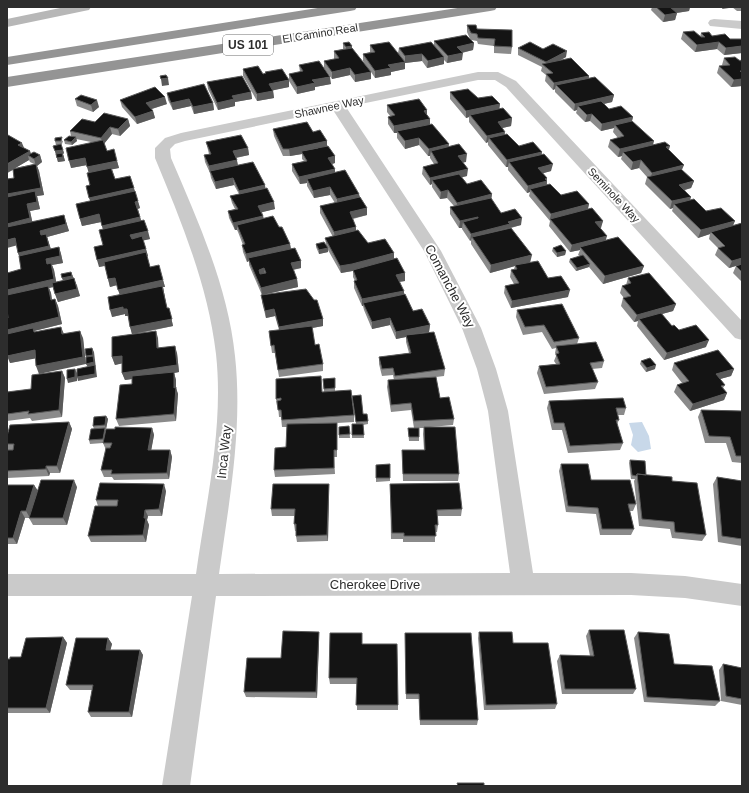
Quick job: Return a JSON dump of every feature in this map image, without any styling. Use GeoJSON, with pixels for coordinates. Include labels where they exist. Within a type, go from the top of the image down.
{"type":"FeatureCollection","features":[{"type":"Feature","properties":{"kind":"highway","name":"El Camino Real"},"geometry":{"type":"LineString","coordinates":[[7,61],[350,7]]}},
{"type":"Feature","properties":{"kind":"highway","name":"El Camino Real"},"geometry":{"type":"LineString","coordinates":[[7,82],[490,7]]}},
{"type":"Feature","properties":{"kind":"main road"},"geometry":{"type":"LineString","coordinates":[[7,23],[83,7]]}},
{"type":"Feature","properties":{"kind":"street"},"geometry":{"type":"LineString","coordinates":[[714,23],[742,25]]}},
{"type":"Feature","properties":{"kind":"street","name":"Shawnee Way"},"geometry":{"type":"LineString","coordinates":[[181,137],[478,76]]}},
{"type":"Feature","properties":{"kind":"street","name":"Seminole Way"},"geometry":{"type":"LineString","coordinates":[[478,76],[498,76],[511,84],[742,333]]}},
{"type":"Feature","properties":{"kind":"street","name":"Comanche Way"},"geometry":{"type":"LineString","coordinates":[[337,105],[447,276],[473,327],[493,386],[498,411],[523,584]]}},
{"type":"Feature","properties":{"kind":"street","name":"Inca Way"},"geometry":{"type":"LineString","coordinates":[[176,786],[206,584],[226,439],[228,411],[226,362],[222,329],[214,294],[162,153],[162,148],[166,144],[181,137]]}},
{"type":"Feature","properties":{"kind":"street","name":"Cherokee Drive"},"geometry":{"type":"LineString","coordinates":[[7,585],[654,584],[742,595]]}},
{"type":"Feature","properties":{"kind":"water"},"geometry":{"type":"Polygon","coordinates":[[[642,422],[649,436],[651,449],[638,452],[631,445],[633,435],[629,423],[642,422]]]}},
{"type":"Feature","properties":{"kind":"building"},"geometry":{"type":"Polygon","coordinates":[[[656,7],[670,7],[677,13],[665,15],[656,7]]]}},
{"type":"Feature","properties":{"kind":"building"},"geometry":{"type":"Polygon","coordinates":[[[467,25],[476,25],[477,29],[512,30],[512,47],[494,46],[495,39],[478,38],[477,34],[471,33],[467,25]]]}},
{"type":"Feature","properties":{"kind":"building"},"geometry":{"type":"Polygon","coordinates":[[[694,31],[701,37],[705,37],[701,33],[709,32],[712,36],[725,34],[730,39],[742,39],[742,46],[726,48],[719,42],[697,45],[683,32],[694,31]]]}},
{"type":"Feature","properties":{"kind":"building"},"geometry":{"type":"Polygon","coordinates":[[[466,35],[474,43],[457,47],[463,53],[448,56],[434,41],[466,35]]]}},
{"type":"Feature","properties":{"kind":"building"},"geometry":{"type":"Polygon","coordinates":[[[349,42],[352,46],[346,47],[343,43],[349,42]]]}},
{"type":"Feature","properties":{"kind":"building"},"geometry":{"type":"Polygon","coordinates":[[[389,42],[405,62],[388,65],[391,68],[375,71],[363,54],[375,52],[370,45],[389,42]]]}},
{"type":"Feature","properties":{"kind":"building"},"geometry":{"type":"Polygon","coordinates":[[[431,42],[444,57],[428,61],[422,54],[405,56],[399,48],[431,42]]]}},
{"type":"Feature","properties":{"kind":"building"},"geometry":{"type":"Polygon","coordinates":[[[530,42],[543,49],[553,44],[567,51],[546,62],[518,48],[530,42]]]}},
{"type":"Feature","properties":{"kind":"building"},"geometry":{"type":"Polygon","coordinates":[[[352,48],[371,72],[355,75],[350,68],[332,72],[324,61],[339,58],[334,51],[352,48]]]}},
{"type":"Feature","properties":{"kind":"building"},"geometry":{"type":"Polygon","coordinates":[[[735,57],[740,61],[742,60],[742,71],[740,71],[742,73],[742,79],[734,80],[719,66],[730,65],[724,58],[735,57]]]}},
{"type":"Feature","properties":{"kind":"building"},"geometry":{"type":"Polygon","coordinates":[[[571,58],[589,76],[554,83],[546,74],[553,73],[542,64],[571,58]]]}},
{"type":"Feature","properties":{"kind":"building"},"geometry":{"type":"Polygon","coordinates":[[[319,61],[330,77],[312,80],[315,83],[297,87],[289,74],[303,71],[299,65],[319,61]]]}},
{"type":"Feature","properties":{"kind":"building"},"geometry":{"type":"Polygon","coordinates":[[[258,66],[263,74],[266,73],[265,72],[282,69],[289,80],[269,84],[273,91],[257,94],[243,69],[258,66]]]}},
{"type":"Feature","properties":{"kind":"building"},"geometry":{"type":"Polygon","coordinates":[[[166,75],[168,78],[161,79],[160,76],[166,75]]]}},
{"type":"Feature","properties":{"kind":"building"},"geometry":{"type":"Polygon","coordinates":[[[242,76],[251,92],[232,96],[234,99],[217,103],[207,82],[242,76]]]}},
{"type":"Feature","properties":{"kind":"building"},"geometry":{"type":"Polygon","coordinates":[[[595,77],[614,95],[575,104],[556,85],[595,77]]]}},
{"type":"Feature","properties":{"kind":"building"},"geometry":{"type":"Polygon","coordinates":[[[204,84],[213,103],[193,107],[189,99],[171,103],[167,93],[204,84]]]}},
{"type":"Feature","properties":{"kind":"building"},"geometry":{"type":"Polygon","coordinates":[[[155,87],[165,97],[146,103],[153,111],[135,117],[120,100],[155,87]]]}},
{"type":"Feature","properties":{"kind":"building"},"geometry":{"type":"Polygon","coordinates":[[[468,89],[478,98],[492,96],[500,104],[466,111],[450,92],[468,89]]]}},
{"type":"Feature","properties":{"kind":"building"},"geometry":{"type":"Polygon","coordinates":[[[81,95],[97,100],[91,105],[75,99],[81,95]]]}},
{"type":"Feature","properties":{"kind":"building"},"geometry":{"type":"Polygon","coordinates":[[[419,99],[427,110],[424,111],[430,119],[394,126],[388,117],[395,115],[387,105],[419,99]]]}},
{"type":"Feature","properties":{"kind":"building"},"geometry":{"type":"Polygon","coordinates":[[[601,101],[609,109],[621,106],[633,117],[602,124],[592,114],[587,115],[578,106],[601,101]]]}},
{"type":"Feature","properties":{"kind":"building"},"geometry":{"type":"Polygon","coordinates":[[[503,108],[512,118],[498,122],[505,132],[487,136],[470,115],[503,108]]]}},
{"type":"Feature","properties":{"kind":"building"},"geometry":{"type":"Polygon","coordinates":[[[104,113],[128,119],[118,129],[110,127],[101,138],[70,131],[82,119],[95,122],[104,113]]]}},
{"type":"Feature","properties":{"kind":"building"},"geometry":{"type":"Polygon","coordinates":[[[632,121],[654,141],[620,149],[610,140],[624,136],[615,125],[632,121]]]}},
{"type":"Feature","properties":{"kind":"building"},"geometry":{"type":"Polygon","coordinates":[[[307,122],[313,132],[320,130],[327,141],[283,149],[273,129],[307,122]]]}},
{"type":"Feature","properties":{"kind":"building"},"geometry":{"type":"Polygon","coordinates":[[[432,124],[449,144],[429,149],[419,138],[405,141],[397,131],[432,124]]]}},
{"type":"Feature","properties":{"kind":"building"},"geometry":{"type":"Polygon","coordinates":[[[507,134],[519,146],[533,142],[542,152],[507,160],[489,138],[507,134]]]}},
{"type":"Feature","properties":{"kind":"building"},"geometry":{"type":"Polygon","coordinates":[[[8,135],[22,143],[18,145],[30,151],[7,164],[7,136],[8,135]]]}},
{"type":"Feature","properties":{"kind":"building"},"geometry":{"type":"Polygon","coordinates":[[[241,135],[248,148],[233,151],[237,160],[209,166],[204,155],[211,154],[206,142],[241,135]]]}},
{"type":"Feature","properties":{"kind":"building"},"geometry":{"type":"Polygon","coordinates":[[[69,136],[76,137],[71,142],[64,140],[69,136]]]}},
{"type":"Feature","properties":{"kind":"building"},"geometry":{"type":"Polygon","coordinates":[[[62,137],[61,141],[55,141],[55,138],[62,137]]]}},
{"type":"Feature","properties":{"kind":"building"},"geometry":{"type":"Polygon","coordinates":[[[103,140],[107,151],[114,149],[117,161],[87,167],[85,158],[69,161],[66,148],[103,140]]]}},
{"type":"Feature","properties":{"kind":"building"},"geometry":{"type":"Polygon","coordinates":[[[665,142],[670,146],[666,147],[684,165],[652,173],[641,160],[633,162],[623,152],[665,142]]]}},
{"type":"Feature","properties":{"kind":"building"},"geometry":{"type":"Polygon","coordinates":[[[61,144],[63,150],[55,151],[53,146],[61,144]]]}},
{"type":"Feature","properties":{"kind":"building"},"geometry":{"type":"Polygon","coordinates":[[[459,144],[467,154],[458,156],[468,169],[430,178],[423,167],[438,163],[431,151],[459,144]]]}},
{"type":"Feature","properties":{"kind":"building"},"geometry":{"type":"Polygon","coordinates":[[[328,146],[335,156],[328,158],[335,169],[299,177],[292,164],[307,161],[301,151],[328,146]]]}},
{"type":"Feature","properties":{"kind":"building"},"geometry":{"type":"Polygon","coordinates":[[[34,152],[40,155],[34,159],[28,155],[34,152]]]}},
{"type":"Feature","properties":{"kind":"building"},"geometry":{"type":"Polygon","coordinates":[[[62,153],[63,157],[57,158],[56,154],[62,153]]]}},
{"type":"Feature","properties":{"kind":"building"},"geometry":{"type":"Polygon","coordinates":[[[544,154],[553,164],[538,168],[547,178],[545,179],[547,181],[528,186],[509,162],[544,154]]]}},
{"type":"Feature","properties":{"kind":"building"},"geometry":{"type":"Polygon","coordinates":[[[253,162],[265,185],[239,191],[233,178],[215,182],[210,171],[253,162]]]}},
{"type":"Feature","properties":{"kind":"building"},"geometry":{"type":"Polygon","coordinates":[[[36,164],[41,188],[7,194],[7,179],[14,178],[13,169],[36,164]]]}},
{"type":"Feature","properties":{"kind":"building"},"geometry":{"type":"Polygon","coordinates":[[[111,168],[115,179],[130,176],[134,188],[89,198],[86,186],[90,185],[87,173],[111,168]]]}},
{"type":"Feature","properties":{"kind":"building"},"geometry":{"type":"Polygon","coordinates":[[[681,169],[694,181],[679,185],[691,197],[672,201],[647,177],[681,169]]]}},
{"type":"Feature","properties":{"kind":"building"},"geometry":{"type":"Polygon","coordinates":[[[345,170],[359,194],[337,199],[330,187],[313,191],[307,179],[345,170]]]}},
{"type":"Feature","properties":{"kind":"building"},"geometry":{"type":"Polygon","coordinates":[[[459,174],[467,184],[481,180],[492,194],[457,203],[448,190],[441,192],[432,180],[459,174]]]}},
{"type":"Feature","properties":{"kind":"building"},"geometry":{"type":"Polygon","coordinates":[[[550,184],[561,195],[577,191],[589,204],[551,214],[530,189],[550,184]]]}},
{"type":"Feature","properties":{"kind":"building"},"geometry":{"type":"Polygon","coordinates":[[[267,188],[274,202],[258,206],[263,216],[233,223],[228,211],[238,209],[230,196],[267,188]]]}},
{"type":"Feature","properties":{"kind":"building"},"geometry":{"type":"Polygon","coordinates":[[[35,191],[37,202],[27,204],[30,218],[7,224],[7,197],[35,191]]]}},
{"type":"Feature","properties":{"kind":"building"},"geometry":{"type":"Polygon","coordinates":[[[135,191],[138,201],[135,202],[140,217],[102,226],[99,214],[80,219],[76,204],[135,191]]]}},
{"type":"Feature","properties":{"kind":"building"},"geometry":{"type":"Polygon","coordinates":[[[360,197],[367,208],[350,212],[356,227],[334,232],[320,206],[360,197]]]}},
{"type":"Feature","properties":{"kind":"building"},"geometry":{"type":"Polygon","coordinates":[[[491,198],[501,213],[515,209],[522,218],[508,222],[510,224],[471,234],[463,222],[478,217],[460,221],[450,207],[491,198]]]}},
{"type":"Feature","properties":{"kind":"building"},"geometry":{"type":"Polygon","coordinates":[[[694,199],[706,211],[721,208],[735,221],[701,230],[674,204],[694,199]]]}},
{"type":"Feature","properties":{"kind":"building"},"geometry":{"type":"Polygon","coordinates":[[[592,208],[603,221],[595,222],[607,236],[572,245],[550,219],[592,208]]]}},
{"type":"Feature","properties":{"kind":"building"},"geometry":{"type":"Polygon","coordinates":[[[64,215],[66,224],[40,231],[41,235],[46,234],[49,246],[18,253],[15,238],[7,240],[7,227],[64,215]]]}},
{"type":"Feature","properties":{"kind":"building"},"geometry":{"type":"Polygon","coordinates":[[[273,216],[279,227],[282,227],[290,244],[246,254],[242,245],[245,244],[237,225],[273,216]]]}},
{"type":"Feature","properties":{"kind":"building"},"geometry":{"type":"Polygon","coordinates":[[[144,220],[148,231],[130,235],[132,239],[142,236],[146,249],[97,260],[94,247],[103,245],[99,230],[144,220]]]}},
{"type":"Feature","properties":{"kind":"building"},"geometry":{"type":"Polygon","coordinates":[[[742,223],[742,258],[732,261],[718,248],[725,246],[711,232],[742,223]]]}},
{"type":"Feature","properties":{"kind":"building"},"geometry":{"type":"Polygon","coordinates":[[[511,228],[532,255],[491,265],[472,237],[511,228]]]}},
{"type":"Feature","properties":{"kind":"building"},"geometry":{"type":"Polygon","coordinates":[[[358,230],[368,243],[385,239],[394,253],[340,266],[325,238],[358,230]]]}},
{"type":"Feature","properties":{"kind":"building"},"geometry":{"type":"Polygon","coordinates":[[[618,237],[644,266],[605,276],[580,247],[618,237]]]}},
{"type":"Feature","properties":{"kind":"building"},"geometry":{"type":"Polygon","coordinates":[[[324,242],[328,248],[319,250],[316,244],[324,242]]]}},
{"type":"Feature","properties":{"kind":"building"},"geometry":{"type":"Polygon","coordinates":[[[561,245],[566,251],[557,253],[553,248],[561,245]]]}},
{"type":"Feature","properties":{"kind":"building"},"geometry":{"type":"Polygon","coordinates":[[[59,247],[60,256],[46,259],[47,264],[51,263],[54,279],[7,290],[7,273],[21,269],[19,256],[59,247]]]}},
{"type":"Feature","properties":{"kind":"building"},"geometry":{"type":"Polygon","coordinates":[[[295,248],[301,261],[291,263],[297,279],[261,288],[248,258],[295,248]],[[264,268],[259,270],[260,274],[266,273],[264,268]]]}},
{"type":"Feature","properties":{"kind":"building"},"geometry":{"type":"Polygon","coordinates":[[[146,252],[150,267],[159,265],[163,280],[118,290],[115,278],[108,279],[104,262],[146,252]]]}},
{"type":"Feature","properties":{"kind":"building"},"geometry":{"type":"Polygon","coordinates":[[[583,255],[590,264],[577,268],[570,259],[583,255]]]}},
{"type":"Feature","properties":{"kind":"building"},"geometry":{"type":"Polygon","coordinates":[[[397,258],[405,273],[396,275],[404,291],[362,299],[354,281],[357,280],[353,270],[397,258]]]}},
{"type":"Feature","properties":{"kind":"building"},"geometry":{"type":"Polygon","coordinates":[[[538,261],[548,278],[561,276],[570,290],[512,301],[505,286],[519,283],[511,270],[517,269],[515,265],[538,261]]]}},
{"type":"Feature","properties":{"kind":"building"},"geometry":{"type":"Polygon","coordinates":[[[742,264],[742,272],[736,266],[742,264]]]}},
{"type":"Feature","properties":{"kind":"building"},"geometry":{"type":"Polygon","coordinates":[[[71,272],[72,276],[62,278],[61,274],[71,272]]]}},
{"type":"Feature","properties":{"kind":"building"},"geometry":{"type":"Polygon","coordinates":[[[649,273],[676,304],[637,315],[623,298],[631,296],[622,286],[631,283],[628,278],[649,273]]]}},
{"type":"Feature","properties":{"kind":"building"},"geometry":{"type":"Polygon","coordinates":[[[74,278],[77,289],[55,294],[52,283],[74,278]]]}},
{"type":"Feature","properties":{"kind":"building"},"geometry":{"type":"Polygon","coordinates":[[[48,286],[51,300],[55,299],[59,317],[7,330],[7,295],[48,286]]]}},
{"type":"Feature","properties":{"kind":"building"},"geometry":{"type":"Polygon","coordinates":[[[162,286],[167,308],[169,308],[172,319],[130,327],[127,309],[123,309],[123,307],[110,310],[108,297],[162,286]]]}},
{"type":"Feature","properties":{"kind":"building"},"geometry":{"type":"Polygon","coordinates":[[[306,289],[314,300],[317,300],[323,319],[279,327],[274,309],[265,311],[261,295],[306,289]]]}},
{"type":"Feature","properties":{"kind":"building"},"geometry":{"type":"Polygon","coordinates":[[[405,294],[413,311],[422,309],[430,325],[396,332],[390,318],[372,322],[363,303],[405,294]]]}},
{"type":"Feature","properties":{"kind":"building"},"geometry":{"type":"Polygon","coordinates":[[[562,304],[579,338],[554,342],[544,325],[525,327],[517,310],[562,304]]]}},
{"type":"Feature","properties":{"kind":"building"},"geometry":{"type":"Polygon","coordinates":[[[661,313],[672,326],[674,325],[679,330],[696,325],[709,340],[667,353],[639,319],[661,313]]]}},
{"type":"Feature","properties":{"kind":"building"},"geometry":{"type":"Polygon","coordinates":[[[312,326],[315,345],[319,344],[323,364],[278,370],[274,345],[271,346],[269,331],[312,326]]]}},
{"type":"Feature","properties":{"kind":"building"},"geometry":{"type":"Polygon","coordinates":[[[61,327],[62,334],[80,331],[83,357],[36,366],[35,350],[7,356],[7,334],[33,328],[34,332],[61,327]]]}},
{"type":"Feature","properties":{"kind":"building"},"geometry":{"type":"Polygon","coordinates":[[[156,331],[157,348],[175,346],[177,365],[122,373],[122,356],[112,357],[112,337],[156,331]]]}},
{"type":"Feature","properties":{"kind":"building"},"geometry":{"type":"Polygon","coordinates":[[[434,332],[445,369],[395,376],[393,368],[382,369],[379,357],[411,353],[406,335],[434,332]]]}},
{"type":"Feature","properties":{"kind":"building"},"geometry":{"type":"Polygon","coordinates":[[[596,342],[604,361],[590,363],[598,382],[546,387],[539,366],[560,364],[556,354],[559,353],[556,346],[596,342]]]}},
{"type":"Feature","properties":{"kind":"building"},"geometry":{"type":"Polygon","coordinates":[[[92,348],[93,355],[86,356],[85,349],[92,348]]]}},
{"type":"Feature","properties":{"kind":"building"},"geometry":{"type":"Polygon","coordinates":[[[718,350],[734,369],[716,374],[725,385],[721,386],[727,393],[693,404],[677,385],[689,381],[674,363],[718,350]]]}},
{"type":"Feature","properties":{"kind":"building"},"geometry":{"type":"Polygon","coordinates":[[[93,356],[94,362],[86,364],[86,357],[93,356]]]}},
{"type":"Feature","properties":{"kind":"building"},"geometry":{"type":"Polygon","coordinates":[[[650,358],[656,365],[647,368],[641,361],[650,358]]]}},
{"type":"Feature","properties":{"kind":"building"},"geometry":{"type":"Polygon","coordinates":[[[95,365],[95,374],[77,377],[77,369],[95,365]]]}},
{"type":"Feature","properties":{"kind":"building"},"geometry":{"type":"Polygon","coordinates":[[[75,369],[75,377],[67,379],[67,370],[75,369]]]}},
{"type":"Feature","properties":{"kind":"building"},"geometry":{"type":"Polygon","coordinates":[[[62,371],[59,410],[28,414],[29,411],[7,414],[7,392],[31,389],[32,375],[62,371]]]}},
{"type":"Feature","properties":{"kind":"building"},"geometry":{"type":"Polygon","coordinates":[[[174,372],[174,388],[176,387],[174,414],[116,419],[120,385],[132,384],[132,376],[174,372]]]}},
{"type":"Feature","properties":{"kind":"building"},"geometry":{"type":"Polygon","coordinates":[[[321,376],[322,392],[351,390],[354,415],[282,420],[281,410],[278,410],[277,401],[281,400],[281,398],[276,399],[276,379],[321,376]]]}},
{"type":"Feature","properties":{"kind":"building"},"geometry":{"type":"Polygon","coordinates":[[[436,377],[440,398],[449,397],[454,419],[414,421],[411,403],[391,405],[388,380],[436,377]]]}},
{"type":"Feature","properties":{"kind":"building"},"geometry":{"type":"Polygon","coordinates":[[[335,378],[335,388],[324,389],[323,379],[335,378]]]}},
{"type":"Feature","properties":{"kind":"building"},"geometry":{"type":"Polygon","coordinates":[[[361,395],[363,414],[367,414],[368,421],[356,422],[352,396],[361,395]]]}},
{"type":"Feature","properties":{"kind":"building"},"geometry":{"type":"Polygon","coordinates":[[[623,398],[626,408],[616,408],[619,420],[616,420],[623,443],[570,446],[564,423],[554,423],[549,401],[623,398]]]}},
{"type":"Feature","properties":{"kind":"building"},"geometry":{"type":"Polygon","coordinates":[[[701,410],[742,411],[742,456],[736,456],[730,437],[709,436],[701,410]]]}},
{"type":"Feature","properties":{"kind":"building"},"geometry":{"type":"Polygon","coordinates":[[[106,416],[105,425],[93,426],[94,417],[106,416]]]}},
{"type":"Feature","properties":{"kind":"building"},"geometry":{"type":"Polygon","coordinates":[[[69,422],[57,466],[46,466],[46,469],[7,471],[7,450],[13,450],[14,444],[7,444],[7,436],[10,425],[69,422]]]}},
{"type":"Feature","properties":{"kind":"building"},"geometry":{"type":"Polygon","coordinates":[[[337,423],[337,450],[334,450],[334,468],[274,470],[275,448],[286,447],[287,424],[337,423]]]}},
{"type":"Feature","properties":{"kind":"building"},"geometry":{"type":"Polygon","coordinates":[[[352,424],[363,424],[364,435],[352,435],[352,424]]]}},
{"type":"Feature","properties":{"kind":"building"},"geometry":{"type":"Polygon","coordinates":[[[349,426],[350,434],[339,435],[339,427],[349,426]]]}},
{"type":"Feature","properties":{"kind":"building"},"geometry":{"type":"Polygon","coordinates":[[[115,427],[152,428],[148,450],[170,450],[167,473],[111,474],[112,470],[101,470],[106,448],[110,448],[112,443],[103,443],[106,429],[115,429],[115,427]]]}},
{"type":"Feature","properties":{"kind":"building"},"geometry":{"type":"Polygon","coordinates":[[[424,427],[455,427],[459,474],[403,474],[402,450],[425,450],[424,427]]]}},
{"type":"Feature","properties":{"kind":"building"},"geometry":{"type":"Polygon","coordinates":[[[105,428],[103,439],[89,440],[91,429],[105,428]]]}},
{"type":"Feature","properties":{"kind":"building"},"geometry":{"type":"Polygon","coordinates":[[[408,428],[419,428],[419,437],[409,437],[408,428]]]}},
{"type":"Feature","properties":{"kind":"building"},"geometry":{"type":"Polygon","coordinates":[[[630,460],[645,461],[646,475],[632,475],[630,460]]]}},
{"type":"Feature","properties":{"kind":"building"},"geometry":{"type":"Polygon","coordinates":[[[390,464],[390,478],[376,478],[376,465],[390,464]]]}},
{"type":"Feature","properties":{"kind":"building"},"geometry":{"type":"Polygon","coordinates":[[[561,464],[588,464],[591,480],[630,480],[636,504],[628,504],[634,529],[602,529],[598,508],[568,506],[561,464]]]}},
{"type":"Feature","properties":{"kind":"building"},"geometry":{"type":"Polygon","coordinates":[[[637,474],[672,477],[672,481],[697,483],[706,535],[675,532],[674,522],[642,519],[637,474]]]}},
{"type":"Feature","properties":{"kind":"building"},"geometry":{"type":"Polygon","coordinates":[[[717,477],[742,481],[742,539],[722,536],[717,477]]]}},
{"type":"Feature","properties":{"kind":"building"},"geometry":{"type":"Polygon","coordinates":[[[41,480],[74,480],[63,518],[29,518],[41,480]]]}},
{"type":"Feature","properties":{"kind":"building"},"geometry":{"type":"Polygon","coordinates":[[[100,483],[164,484],[159,509],[145,510],[144,518],[146,518],[143,535],[88,536],[95,506],[117,506],[118,500],[96,500],[100,483]]]}},
{"type":"Feature","properties":{"kind":"building"},"geometry":{"type":"Polygon","coordinates":[[[459,483],[462,509],[437,510],[438,525],[435,525],[436,536],[404,536],[404,533],[392,533],[390,484],[459,483]]]}},
{"type":"Feature","properties":{"kind":"building"},"geometry":{"type":"Polygon","coordinates":[[[273,484],[329,484],[327,535],[296,536],[296,524],[294,524],[295,509],[271,509],[273,484]]]}},
{"type":"Feature","properties":{"kind":"building"},"geometry":{"type":"Polygon","coordinates":[[[7,485],[34,485],[26,511],[21,511],[13,538],[7,538],[7,485]]]}},
{"type":"Feature","properties":{"kind":"building"},"geometry":{"type":"Polygon","coordinates":[[[589,630],[624,630],[636,689],[565,689],[560,655],[594,656],[589,630]]]}},
{"type":"Feature","properties":{"kind":"building"},"geometry":{"type":"Polygon","coordinates":[[[283,631],[319,632],[316,692],[244,692],[247,658],[281,658],[283,631]]]}},
{"type":"Feature","properties":{"kind":"building"},"geometry":{"type":"Polygon","coordinates":[[[479,632],[512,632],[513,643],[548,643],[557,704],[486,705],[479,632]]]}},
{"type":"Feature","properties":{"kind":"building"},"geometry":{"type":"Polygon","coordinates":[[[638,632],[669,634],[674,664],[712,666],[720,701],[647,697],[638,632]]]}},
{"type":"Feature","properties":{"kind":"building"},"geometry":{"type":"Polygon","coordinates":[[[330,633],[362,633],[362,644],[397,644],[398,705],[356,705],[357,678],[329,678],[330,633]]]}},
{"type":"Feature","properties":{"kind":"building"},"geometry":{"type":"Polygon","coordinates":[[[405,633],[471,633],[478,720],[420,720],[419,694],[406,694],[405,633]]]}},
{"type":"Feature","properties":{"kind":"building"},"geometry":{"type":"Polygon","coordinates":[[[63,637],[46,708],[7,708],[7,659],[10,659],[10,657],[21,657],[26,638],[63,637]]]}},
{"type":"Feature","properties":{"kind":"building"},"geometry":{"type":"Polygon","coordinates":[[[76,638],[108,638],[106,650],[140,650],[129,712],[88,712],[93,685],[66,685],[76,638]]]}},
{"type":"Feature","properties":{"kind":"building"},"geometry":{"type":"Polygon","coordinates":[[[723,664],[742,668],[742,699],[726,696],[723,664]]]}},
{"type":"Feature","properties":{"kind":"building"},"geometry":{"type":"Polygon","coordinates":[[[457,783],[484,783],[484,786],[458,786],[457,783]]]}}]}
